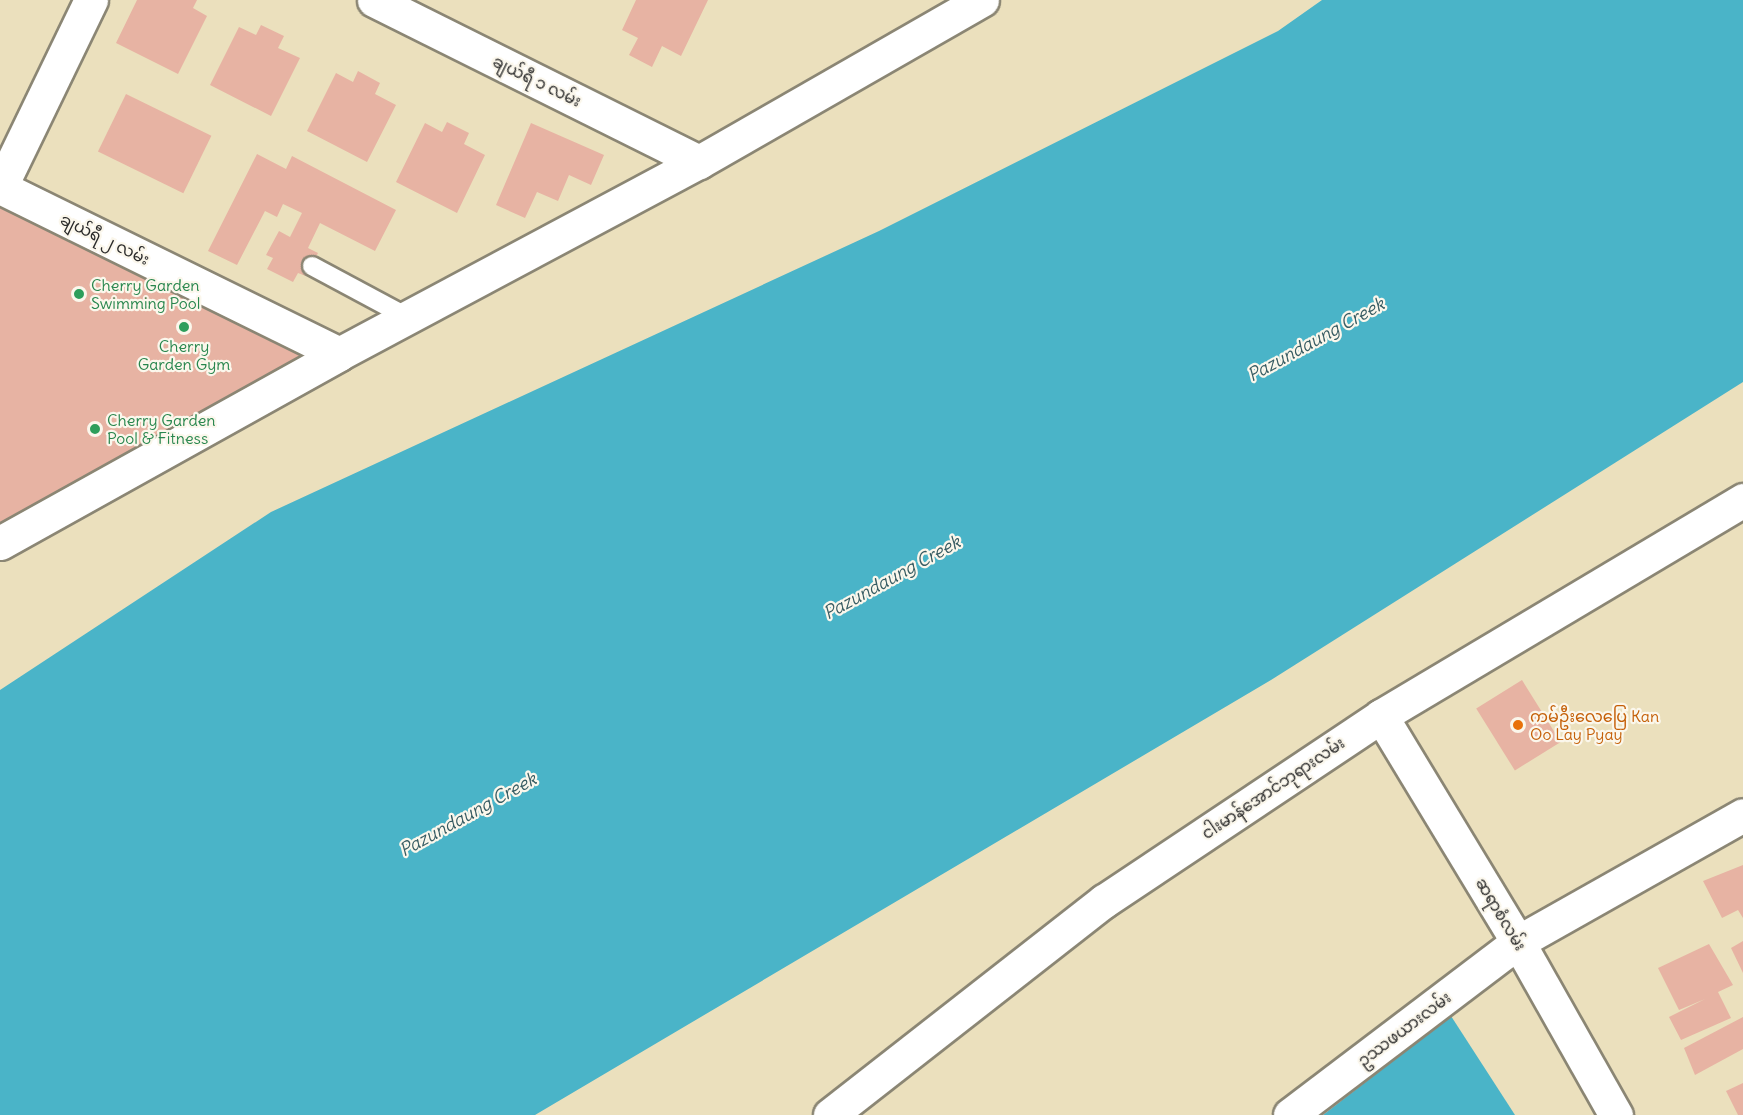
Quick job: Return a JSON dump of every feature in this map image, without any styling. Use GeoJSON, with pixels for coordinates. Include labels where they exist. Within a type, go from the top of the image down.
{"type":"FeatureCollection","features":[{"type":"Feature","properties":{"kind":"street"},"geometry":{"type":"LineString","coordinates":[[0,188],[91,0]]}},
{"type":"Feature","properties":{"kind":"street","name":"ချယ်ရီ ၁ လမ်း"},"geometry":{"type":"LineString","coordinates":[[374,0],[699,162]]}},
{"type":"Feature","properties":{"kind":"street"},"geometry":{"type":"LineString","coordinates":[[0,543],[339,354],[699,162],[981,0]]}},
{"type":"Feature","properties":{"kind":"street","name":"ချယ်ရီ ၂ လမ်း"},"geometry":{"type":"LineString","coordinates":[[0,188],[339,354]]}},
{"type":"Feature","properties":{"kind":"street","name":"ငါးမာန်အောင်ဘုရားလမ်း"},"geometry":{"type":"LineString","coordinates":[[830,1115],[1104,901],[1382,716],[1743,501]]}},
{"type":"Feature","properties":{"kind":"street","name":"ဆရာစံလမ်း"},"geometry":{"type":"LineString","coordinates":[[1382,716],[1518,942],[1616,1115]]}},
{"type":"Feature","properties":{"kind":"street","name":"ဥဿဖယားလမ်း"},"geometry":{"type":"LineString","coordinates":[[1290,1115],[1518,942],[1743,815]]}},
{"type":"Feature","properties":{"kind":"lane"},"geometry":{"type":"LineString","coordinates":[[312,266],[407,317]]}},
{"type":"Feature","properties":{"kind":"water","name":"Pazundaung Creek"},"geometry":{"type":"Polygon","coordinates":[[[1322,0],[1743,0],[1743,382],[1271,680],[535,1115],[0,1115],[0,690],[271,512],[879,231],[1278,31],[1322,0]]]}},
{"type":"Feature","properties":{"kind":"water"},"geometry":{"type":"Polygon","coordinates":[[[1451,1016],[1515,1115],[1323,1115],[1451,1016]]]}},
{"type":"Feature","properties":{"kind":"building"},"geometry":{"type":"Polygon","coordinates":[[[137,0],[197,0],[193,8],[207,16],[178,74],[116,43],[137,0]]]}},
{"type":"Feature","properties":{"kind":"building"},"geometry":{"type":"Polygon","coordinates":[[[636,0],[708,0],[681,56],[662,46],[652,67],[629,55],[638,38],[622,30],[636,0]]]}},
{"type":"Feature","properties":{"kind":"building"},"geometry":{"type":"Polygon","coordinates":[[[261,25],[284,36],[278,48],[300,58],[271,116],[210,85],[239,27],[256,35],[261,25]]]}},
{"type":"Feature","properties":{"kind":"building"},"geometry":{"type":"Polygon","coordinates":[[[358,71],[380,83],[375,94],[396,105],[367,162],[307,131],[336,73],[353,82],[358,71]]]}},
{"type":"Feature","properties":{"kind":"building"},"geometry":{"type":"Polygon","coordinates":[[[126,94],[211,136],[183,193],[98,152],[126,94]]]}},
{"type":"Feature","properties":{"kind":"building"},"geometry":{"type":"Polygon","coordinates":[[[447,122],[469,133],[464,144],[485,155],[457,213],[396,182],[425,123],[442,132],[447,122]]]}},
{"type":"Feature","properties":{"kind":"building"},"geometry":{"type":"Polygon","coordinates":[[[531,123],[604,155],[591,185],[569,175],[558,201],[537,192],[525,218],[496,205],[531,123]]]}},
{"type":"Feature","properties":{"kind":"building"},"geometry":{"type":"Polygon","coordinates":[[[257,154],[286,169],[292,156],[396,210],[375,251],[320,223],[308,248],[318,253],[306,276],[298,273],[293,282],[267,269],[273,258],[266,255],[279,231],[290,237],[302,213],[283,204],[277,217],[265,211],[237,265],[208,251],[257,154]]]}},
{"type":"Feature","properties":{"kind":"building","name":"Cherry Garden Pool & Fitness"},"geometry":{"type":"Polygon","coordinates":[[[5,198],[323,353],[0,532],[0,207],[5,198]]]}},
{"type":"Feature","properties":{"kind":"building","name":"ကမ်ဦးလေပြေ Kan Oo Lay Pyay"},"geometry":{"type":"Polygon","coordinates":[[[1522,680],[1561,742],[1515,771],[1476,709],[1522,680]]]}},
{"type":"Feature","properties":{"kind":"building"},"geometry":{"type":"Polygon","coordinates":[[[1743,865],[1743,918],[1738,910],[1722,918],[1703,881],[1743,865]]]}},
{"type":"Feature","properties":{"kind":"building"},"geometry":{"type":"Polygon","coordinates":[[[1743,941],[1743,973],[1731,948],[1743,941]]]}},
{"type":"Feature","properties":{"kind":"building"},"geometry":{"type":"Polygon","coordinates":[[[1709,944],[1733,985],[1718,992],[1731,1018],[1681,1040],[1669,1017],[1705,999],[1679,1010],[1658,968],[1709,944]]]}},
{"type":"Feature","properties":{"kind":"building"},"geometry":{"type":"Polygon","coordinates":[[[1743,1017],[1743,1049],[1695,1075],[1684,1048],[1743,1017]]]}},
{"type":"Feature","properties":{"kind":"building"},"geometry":{"type":"Polygon","coordinates":[[[1743,1083],[1743,1115],[1738,1115],[1726,1091],[1743,1083]]]}},
{"type":"Feature","properties":{"kind":"place","name":"Cherry Garden Swimming Pool"},"geometry":{"type":"Point","coordinates":[79,294]}},
{"type":"Feature","properties":{"kind":"place","name":"Cherry Garden Gym"},"geometry":{"type":"Point","coordinates":[184,327]}},
{"type":"Feature","properties":{"kind":"place","name":"Cherry Garden Pool & Fitness"},"geometry":{"type":"Point","coordinates":[95,429]}},
{"type":"Feature","properties":{"kind":"place","name":"ကမ်ဦးလေပြေ Kan Oo Lay Pyay"},"geometry":{"type":"Point","coordinates":[1518,725]}}]}
